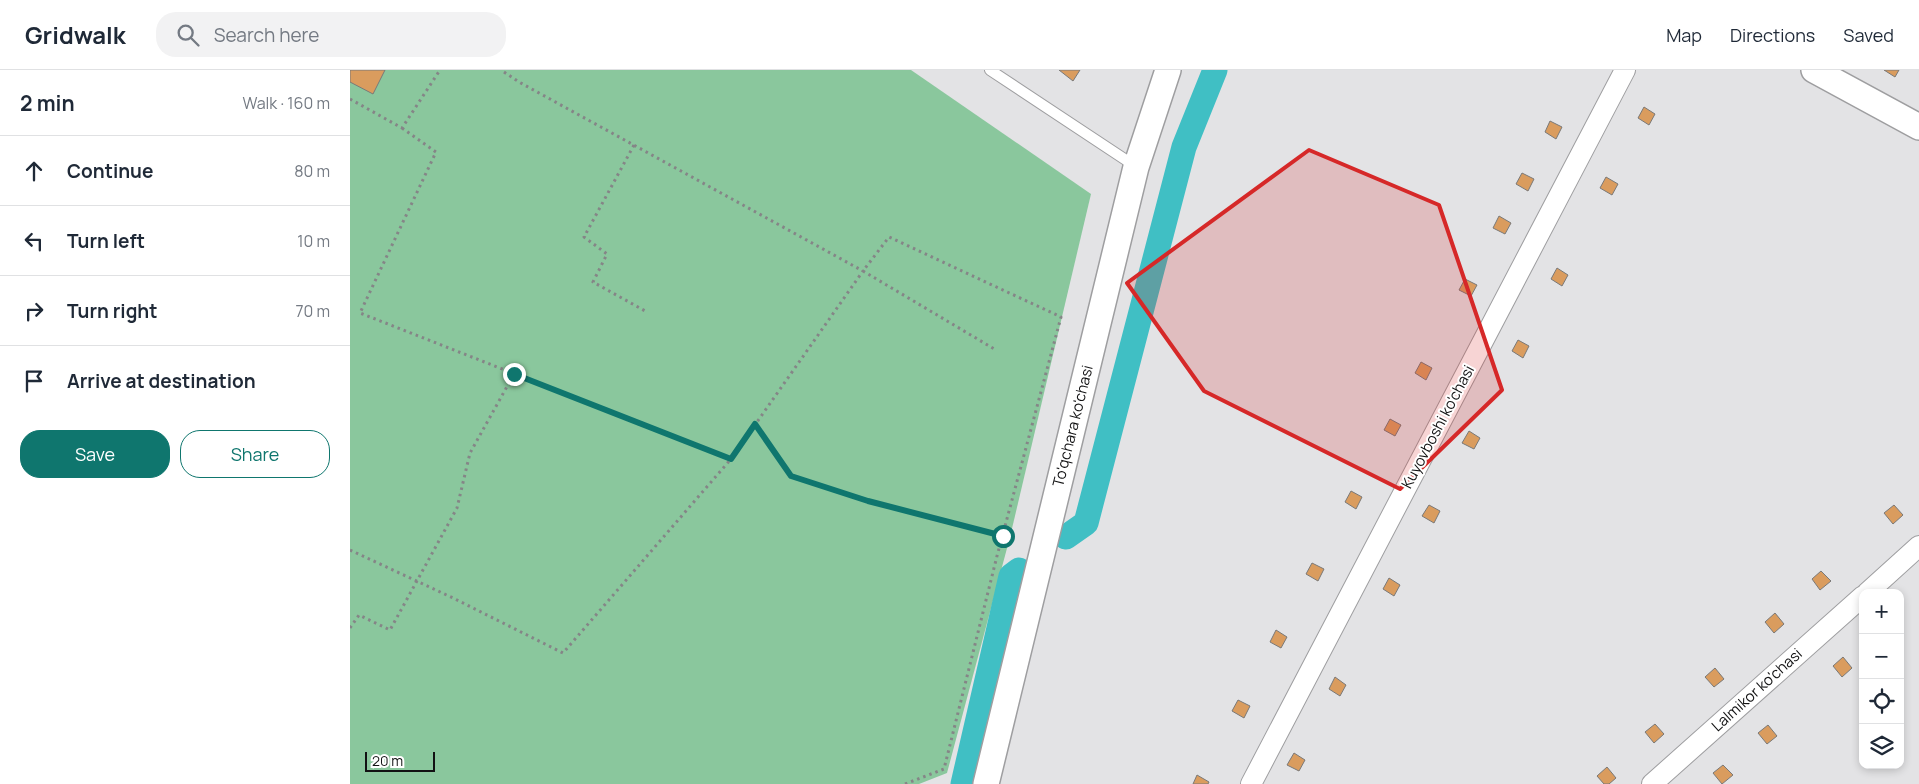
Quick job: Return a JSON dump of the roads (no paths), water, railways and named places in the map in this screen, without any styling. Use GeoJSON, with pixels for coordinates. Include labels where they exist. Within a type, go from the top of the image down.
{"type":"FeatureCollection","features":[{"type":"Feature","properties":{"kind":"street","name":"To'qchara ko'chasi"},"geometry":{"type":"LineString","coordinates":[[986,784],[1136,167],[1168,70]]}},
{"type":"Feature","properties":{"kind":"street","name":"Kuyovboshi ko'chasi"},"geometry":{"type":"LineString","coordinates":[[1251,784],[1624,70]]}},
{"type":"Feature","properties":{"kind":"street"},"geometry":{"type":"LineString","coordinates":[[1814,70],[1919,127]]}},
{"type":"Feature","properties":{"kind":"street"},"geometry":{"type":"LineString","coordinates":[[1871,589],[1919,546]]}},
{"type":"Feature","properties":{"kind":"street","name":"Lalmikor ko'chasi"},"geometry":{"type":"LineString","coordinates":[[1652,784],[1859,600]]}},
{"type":"Feature","properties":{"kind":"lane"},"geometry":{"type":"LineString","coordinates":[[990,70],[1136,167]]}},
{"type":"Feature","properties":{"kind":"waterway"},"geometry":{"type":"LineString","coordinates":[[1066,537],[1086,523],[1184,147],[1215,70]]}},
{"type":"Feature","properties":{"kind":"waterway"},"geometry":{"type":"LineString","coordinates":[[963,784],[1011,576],[1019,570]]}}]}
